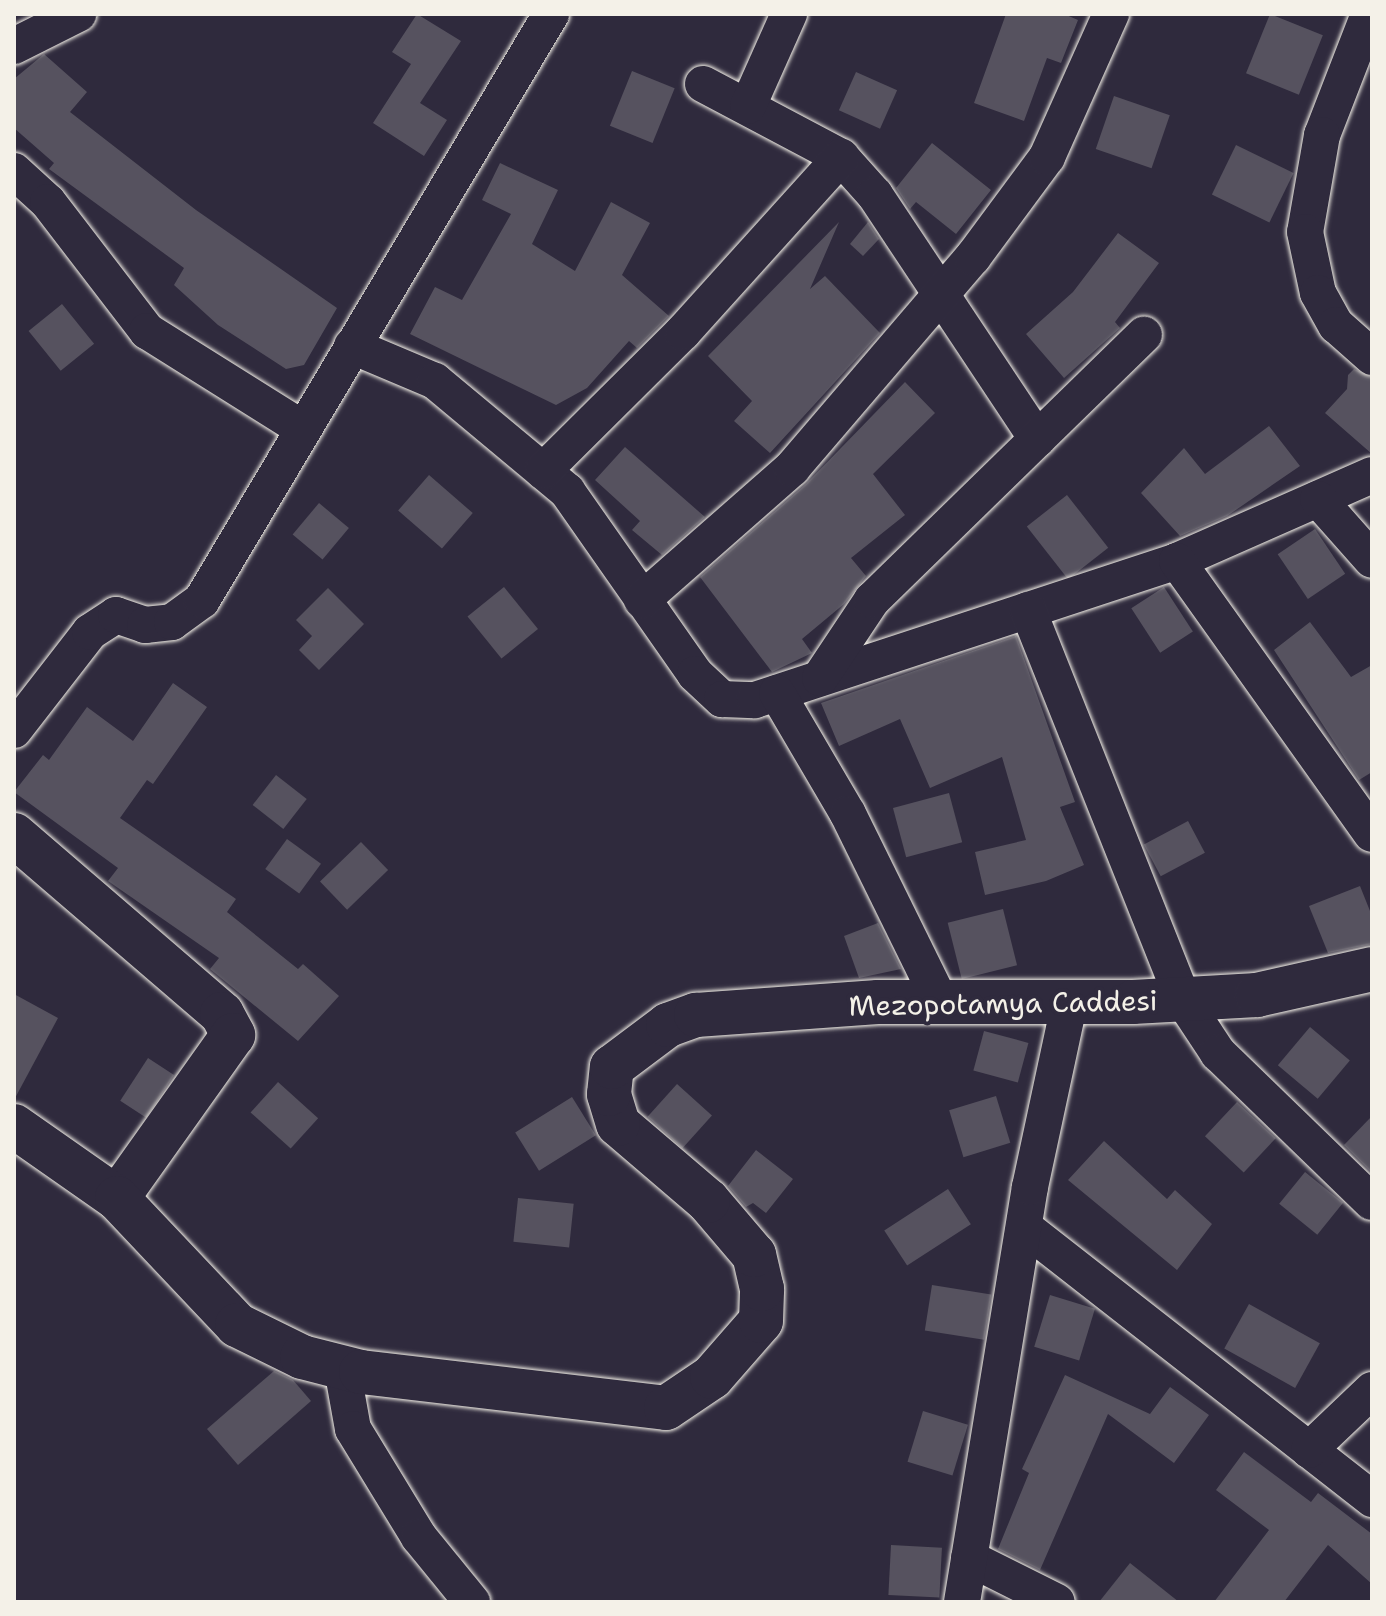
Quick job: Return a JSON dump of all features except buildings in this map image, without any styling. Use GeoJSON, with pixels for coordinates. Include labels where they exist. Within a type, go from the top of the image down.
{"type":"FeatureCollection","features":[{"type":"Feature","properties":{"kind":"street"},"geometry":{"type":"LineString","coordinates":[[14,46],[78,14]]}},
{"type":"Feature","properties":{"kind":"street"},"geometry":{"type":"LineString","coordinates":[[14,730],[90,632],[116,615],[145,625],[172,622],[202,600],[551,14]]}},
{"type":"Feature","properties":{"kind":"street"},"geometry":{"type":"LineString","coordinates":[[748,106],[789,14]]}},
{"type":"Feature","properties":{"kind":"street"},"geometry":{"type":"LineString","coordinates":[[642,600],[792,468],[943,292],[1047,157],[1111,14]]}},
{"type":"Feature","properties":{"kind":"street"},"geometry":{"type":"LineString","coordinates":[[1369,14],[1322,135],[1305,232],[1318,293],[1336,325],[1372,357]]}},
{"type":"Feature","properties":{"kind":"street"},"geometry":{"type":"LineString","coordinates":[[703,84],[841,157],[875,195],[943,292],[1037,439]]}},
{"type":"Feature","properties":{"kind":"street"},"geometry":{"type":"LineString","coordinates":[[543,471],[683,332],[841,157]]}},
{"type":"Feature","properties":{"kind":"street"},"geometry":{"type":"LineString","coordinates":[[14,171],[48,202],[147,331],[303,429]]}},
{"type":"Feature","properties":{"kind":"street"},"geometry":{"type":"LineString","coordinates":[[820,678],[872,600],[1144,335]]}},
{"type":"Feature","properties":{"kind":"street"},"geometry":{"type":"LineString","coordinates":[[352,346],[435,381],[567,491],[695,674],[722,699],[755,700],[1177,561],[1372,475]]}},
{"type":"Feature","properties":{"kind":"street"},"geometry":{"type":"LineString","coordinates":[[1318,499],[1372,560]]}},
{"type":"Feature","properties":{"kind":"street"},"geometry":{"type":"LineString","coordinates":[[1177,561],[1372,834]]}},
{"type":"Feature","properties":{"kind":"street"},"geometry":{"type":"LineString","coordinates":[[1028,610],[1183,1000],[1218,1053],[1372,1202]]}},
{"type":"Feature","properties":{"kind":"street"},"geometry":{"type":"LineString","coordinates":[[777,693],[848,814],[939,999]]}},
{"type":"Feature","properties":{"kind":"street"},"geometry":{"type":"LineString","coordinates":[[14,835],[222,1014],[233,1035],[117,1198]]}},
{"type":"Feature","properties":{"kind":"street","name":"Mezopotamya Caddesi"},"geometry":{"type":"LineString","coordinates":[[342,1368],[666,1408],[712,1377],[761,1321],[762,1289],[754,1255],[708,1201],[618,1124],[609,1094],[612,1067],[668,1025],[696,1015],[939,999],[1183,1000],[1257,995],[1372,969]]}},
{"type":"Feature","properties":{"kind":"street"},"geometry":{"type":"LineString","coordinates":[[962,1602],[1024,1227],[1070,1001]]}},
{"type":"Feature","properties":{"kind":"street"},"geometry":{"type":"LineString","coordinates":[[14,1126],[117,1198],[237,1325],[302,1357],[342,1368],[353,1429],[419,1537],[472,1602]]}},
{"type":"Feature","properties":{"kind":"street"},"geometry":{"type":"LineString","coordinates":[[1024,1227],[1372,1499]]}},
{"type":"Feature","properties":{"kind":"street"},"geometry":{"type":"LineString","coordinates":[[1309,1450],[1372,1390]]}},
{"type":"Feature","properties":{"kind":"street"},"geometry":{"type":"LineString","coordinates":[[969,1558],[1057,1602]]}}]}
